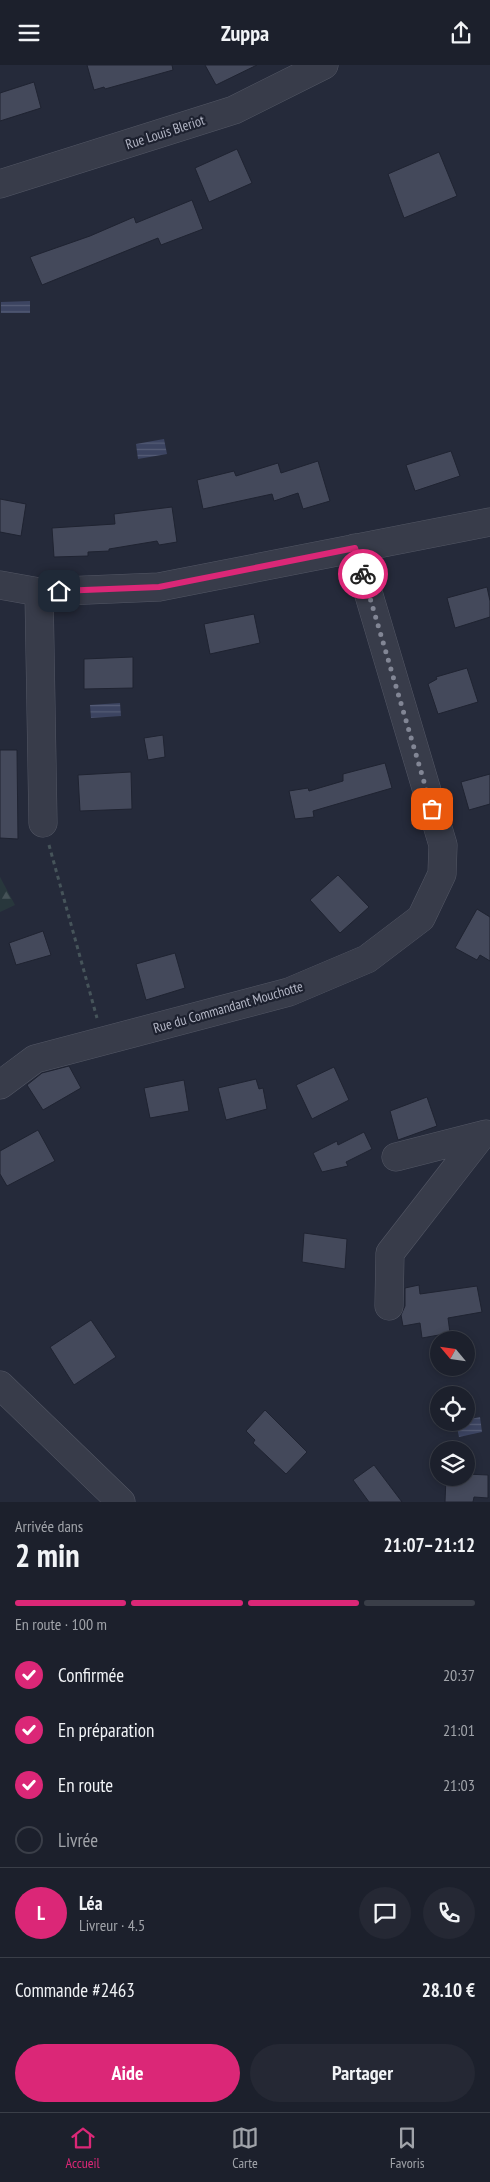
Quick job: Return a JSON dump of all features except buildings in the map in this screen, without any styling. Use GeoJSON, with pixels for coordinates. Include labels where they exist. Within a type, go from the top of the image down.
{"type":"FeatureCollection","features":[{"type":"Feature","properties":{"kind":"street","name":"Rue Louis Bleriot"},"geometry":{"type":"LineString","coordinates":[[0,184],[234,110],[324,65]]}},
{"type":"Feature","properties":{"kind":"street"},"geometry":{"type":"LineString","coordinates":[[0,585],[39,592],[159,587],[490,521]]}},
{"type":"Feature","properties":{"kind":"street","name":"Rue du Commandant Mouchotte"},"geometry":{"type":"LineString","coordinates":[[0,1085],[34,1059],[289,992],[367,959],[421,918],[442,875],[443,845],[355,548]]}},
{"type":"Feature","properties":{"kind":"street"},"geometry":{"type":"LineString","coordinates":[[39,592],[43,823]]}},
{"type":"Feature","properties":{"kind":"street"},"geometry":{"type":"LineString","coordinates":[[396,1157],[485,1134]]}},
{"type":"Feature","properties":{"kind":"street"},"geometry":{"type":"LineString","coordinates":[[389,1306],[390,1253],[485,1134]]}},
{"type":"Feature","properties":{"kind":"street"},"geometry":{"type":"LineString","coordinates":[[0,1385],[121,1502]]}},
{"type":"Feature","properties":{"kind":"path"},"geometry":{"type":"LineString","coordinates":[[43,823],[81,957],[102,1041]]}},
{"type":"Feature","properties":{"kind":"green space"},"geometry":{"type":"Polygon","coordinates":[[[0,877],[15,905],[0,912],[0,877]]]}},
{"type":"Feature","properties":{"kind":"water"},"geometry":{"type":"Polygon","coordinates":[[[30,301],[30,313],[1,313],[1,302],[30,301]]]}},
{"type":"Feature","properties":{"kind":"water"},"geometry":{"type":"Polygon","coordinates":[[[164,439],[167,454],[138,459],[136,444],[164,439]]]}},
{"type":"Feature","properties":{"kind":"water"},"geometry":{"type":"Polygon","coordinates":[[[120,703],[121,716],[91,718],[90,705],[120,703]]]}},
{"type":"Feature","properties":{"kind":"water"},"geometry":{"type":"Polygon","coordinates":[[[480,1417],[482,1432],[459,1437],[458,1431],[475,1431],[475,1418],[480,1417]]]}},
{"type":"Feature","properties":{"kind":"way so far"},"geometry":{"type":"LineString","coordinates":[[363,574],[432,809]]}},
{"type":"Feature","properties":{"kind":"route"},"geometry":{"type":"LineString","coordinates":[[59,591],[159,587],[355,548],[363,574]]}}]}
